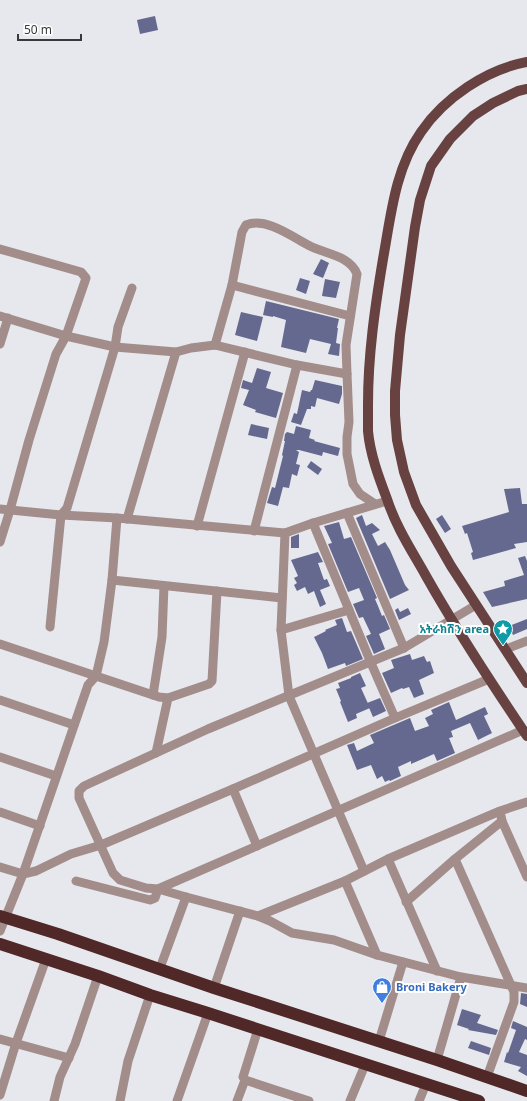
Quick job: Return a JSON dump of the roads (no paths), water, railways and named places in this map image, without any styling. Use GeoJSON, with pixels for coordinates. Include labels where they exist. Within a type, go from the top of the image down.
{"type":"FeatureCollection","features":[{"type":"Feature","properties":{"kind":"highway"},"geometry":{"type":"LineString","coordinates":[[3,917],[527,1091]]}},
{"type":"Feature","properties":{"kind":"highway"},"geometry":{"type":"LineString","coordinates":[[0,944],[98,976],[150,995],[208,1012],[479,1101]]}},
{"type":"Feature","properties":{"kind":"main road"},"geometry":{"type":"LineString","coordinates":[[525,733],[452,620],[401,534],[387,501],[374,460],[368,432],[368,380],[373,324],[388,226],[396,187],[406,158],[420,133],[435,114],[453,98],[469,86],[491,74],[520,63],[527,62]]}},
{"type":"Feature","properties":{"kind":"main road"},"geometry":{"type":"LineString","coordinates":[[527,89],[518,91],[493,103],[473,116],[450,139],[431,166],[420,200],[415,228],[400,335],[394,415],[397,440],[404,472],[416,505],[436,542],[527,683]]}},
{"type":"Feature","properties":{"kind":"street"},"geometry":{"type":"LineString","coordinates":[[214,345],[232,285],[242,232],[246,225],[252,223],[264,224],[286,233],[310,246],[332,254],[355,268],[357,274],[346,345],[349,422],[347,454],[353,484],[360,494],[375,504]]}},
{"type":"Feature","properties":{"kind":"street"},"geometry":{"type":"LineString","coordinates":[[0,249],[81,272],[86,278],[66,336],[56,354],[29,440],[0,542]]}},
{"type":"Feature","properties":{"kind":"street"},"geometry":{"type":"LineString","coordinates":[[232,285],[350,316]]}},
{"type":"Feature","properties":{"kind":"street"},"geometry":{"type":"LineString","coordinates":[[50,627],[61,515],[67,508],[115,347],[118,327],[132,288]]}},
{"type":"Feature","properties":{"kind":"street"},"geometry":{"type":"LineString","coordinates":[[0,344],[4,317],[66,336],[115,347],[176,352],[191,348],[214,345],[297,365],[346,374]]}},
{"type":"Feature","properties":{"kind":"street"},"geometry":{"type":"LineString","coordinates":[[127,519],[176,352]]}},
{"type":"Feature","properties":{"kind":"street"},"geometry":{"type":"LineString","coordinates":[[197,526],[245,352]]}},
{"type":"Feature","properties":{"kind":"street"},"geometry":{"type":"LineString","coordinates":[[254,531],[297,365]]}},
{"type":"Feature","properties":{"kind":"street"},"geometry":{"type":"LineString","coordinates":[[0,509],[285,533],[387,501]]}},
{"type":"Feature","properties":{"kind":"street"},"geometry":{"type":"LineString","coordinates":[[347,513],[404,648]]}},
{"type":"Feature","properties":{"kind":"street"},"geometry":{"type":"LineString","coordinates":[[0,931],[3,917],[23,874],[88,684],[96,676],[104,642],[112,580],[117,518]]}},
{"type":"Feature","properties":{"kind":"street"},"geometry":{"type":"LineString","coordinates":[[313,523],[394,718]]}},
{"type":"Feature","properties":{"kind":"street"},"geometry":{"type":"LineString","coordinates":[[285,533],[281,630],[289,696],[364,871]]}},
{"type":"Feature","properties":{"kind":"street"},"geometry":{"type":"LineString","coordinates":[[112,580],[282,598]]}},
{"type":"Feature","properties":{"kind":"street"},"geometry":{"type":"LineString","coordinates":[[153,695],[162,637],[164,586]]}},
{"type":"Feature","properties":{"kind":"street"},"geometry":{"type":"LineString","coordinates":[[0,644],[159,697],[168,698],[209,684],[212,681],[217,591]]}},
{"type":"Feature","properties":{"kind":"street"},"geometry":{"type":"LineString","coordinates":[[476,606],[404,648],[371,663],[208,729],[84,786],[79,791],[79,798],[113,873],[120,880],[258,916],[292,933],[334,940],[377,955],[461,977],[527,988]]}},
{"type":"Feature","properties":{"kind":"street"},"geometry":{"type":"LineString","coordinates":[[281,630],[349,610]]}},
{"type":"Feature","properties":{"kind":"street"},"geometry":{"type":"LineString","coordinates":[[506,649],[527,641]]}},
{"type":"Feature","properties":{"kind":"street"},"geometry":{"type":"LineString","coordinates":[[0,867],[23,874],[36,871],[71,854],[100,845],[233,789],[394,718],[489,679]]}},
{"type":"Feature","properties":{"kind":"street"},"geometry":{"type":"LineString","coordinates":[[156,753],[168,698]]}},
{"type":"Feature","properties":{"kind":"street"},"geometry":{"type":"LineString","coordinates":[[0,700],[74,724]]}},
{"type":"Feature","properties":{"kind":"street"},"geometry":{"type":"LineString","coordinates":[[76,881],[150,900],[155,898],[158,889],[338,811],[525,733]]}},
{"type":"Feature","properties":{"kind":"street"},"geometry":{"type":"LineString","coordinates":[[0,757],[56,776]]}},
{"type":"Feature","properties":{"kind":"street"},"geometry":{"type":"LineString","coordinates":[[233,789],[257,846]]}},
{"type":"Feature","properties":{"kind":"street"},"geometry":{"type":"LineString","coordinates":[[258,916],[346,880],[500,811],[527,802]]}},
{"type":"Feature","properties":{"kind":"street"},"geometry":{"type":"LineString","coordinates":[[500,811],[502,822],[527,877]]}},
{"type":"Feature","properties":{"kind":"street"},"geometry":{"type":"LineString","coordinates":[[0,812],[40,826]]}},
{"type":"Feature","properties":{"kind":"street"},"geometry":{"type":"LineString","coordinates":[[406,902],[455,859],[502,822]]}},
{"type":"Feature","properties":{"kind":"street"},"geometry":{"type":"LineString","coordinates":[[455,859],[514,992],[514,1002],[488,1077]]}},
{"type":"Feature","properties":{"kind":"street"},"geometry":{"type":"LineString","coordinates":[[388,860],[437,971]]}},
{"type":"Feature","properties":{"kind":"street"},"geometry":{"type":"LineString","coordinates":[[346,880],[377,955]]}},
{"type":"Feature","properties":{"kind":"street"},"geometry":{"type":"LineString","coordinates":[[160,968],[186,897]]}},
{"type":"Feature","properties":{"kind":"street"},"geometry":{"type":"LineString","coordinates":[[214,988],[240,911]]}},
{"type":"Feature","properties":{"kind":"street"},"geometry":{"type":"LineString","coordinates":[[0,1095],[16,1043],[46,959]]}},
{"type":"Feature","properties":{"kind":"street"},"geometry":{"type":"LineString","coordinates":[[379,1041],[403,962]]}},
{"type":"Feature","properties":{"kind":"street"},"geometry":{"type":"LineString","coordinates":[[54,1101],[60,1077],[75,1044],[98,976]]}},
{"type":"Feature","properties":{"kind":"street"},"geometry":{"type":"LineString","coordinates":[[437,1060],[461,977]]}},
{"type":"Feature","properties":{"kind":"street"},"geometry":{"type":"LineString","coordinates":[[120,1101],[128,1061],[150,995]]}},
{"type":"Feature","properties":{"kind":"street"},"geometry":{"type":"LineString","coordinates":[[177,1101],[208,1012]]}},
{"type":"Feature","properties":{"kind":"street"},"geometry":{"type":"LineString","coordinates":[[237,1101],[245,1080],[243,1077],[258,1029]]}},
{"type":"Feature","properties":{"kind":"street"},"geometry":{"type":"LineString","coordinates":[[0,1039],[69,1058]]}},
{"type":"Feature","properties":{"kind":"street"},"geometry":{"type":"LineString","coordinates":[[350,1101],[365,1064]]}},
{"type":"Feature","properties":{"kind":"street"},"geometry":{"type":"LineString","coordinates":[[245,1080],[309,1101]]}},
{"type":"Feature","properties":{"kind":"street"},"geometry":{"type":"LineString","coordinates":[[419,1101],[426,1084]]}},
{"type":"Feature","properties":{"kind":"place","name":"አትራክሽን area"},"geometry":{"type":"Point","coordinates":[503,646]}},
{"type":"Feature","properties":{"kind":"place","name":"Broni Bakery"},"geometry":{"type":"Point","coordinates":[382,1004]}}]}
